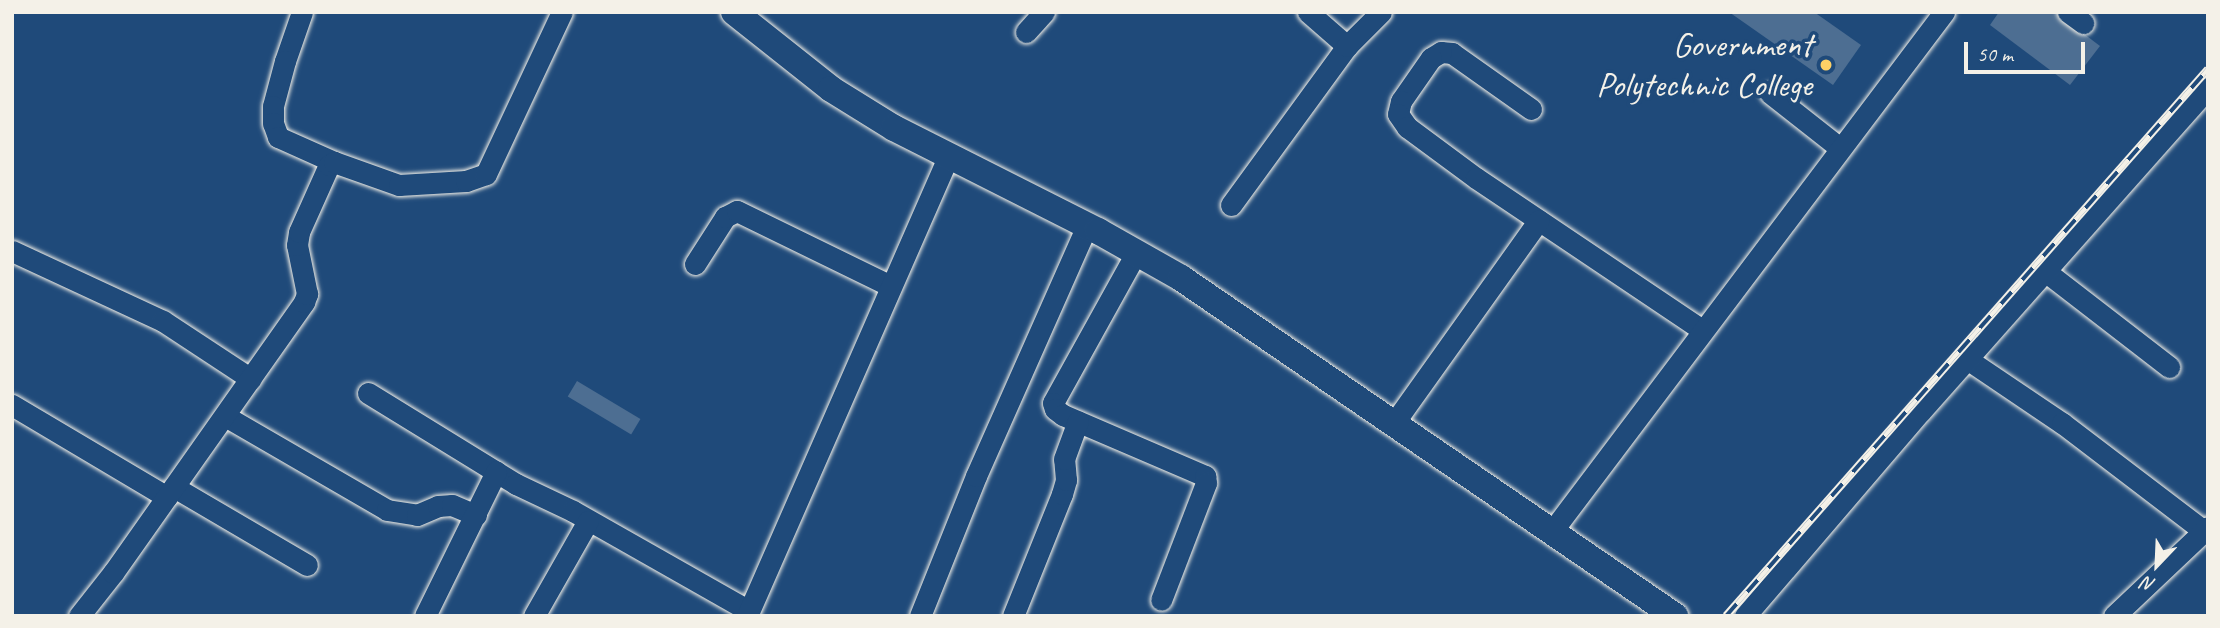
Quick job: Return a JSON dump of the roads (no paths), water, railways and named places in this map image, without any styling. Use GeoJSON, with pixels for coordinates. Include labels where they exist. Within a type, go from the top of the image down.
{"type":"FeatureCollection","features":[{"type":"Feature","properties":{"kind":"main road"},"geometry":{"type":"LineString","coordinates":[[734,12],[831,89],[894,128],[1087,226],[1181,278],[1675,616]]}},
{"type":"Feature","properties":{"kind":"street"},"geometry":{"type":"LineString","coordinates":[[302,12],[273,106],[273,122],[278,137],[334,162],[398,185],[467,181],[486,174],[562,12]]}},
{"type":"Feature","properties":{"kind":"street"},"geometry":{"type":"LineString","coordinates":[[1026,32],[1044,12]]}},
{"type":"Feature","properties":{"kind":"street"},"geometry":{"type":"LineString","coordinates":[[1308,12],[1347,46]]}},
{"type":"Feature","properties":{"kind":"street"},"geometry":{"type":"LineString","coordinates":[[1231,205],[1347,46],[1381,12]]}},
{"type":"Feature","properties":{"kind":"street"},"geometry":{"type":"LineString","coordinates":[[1553,530],[1701,330],[1944,12]]}},
{"type":"Feature","properties":{"kind":"street"},"geometry":{"type":"LineString","coordinates":[[1531,109],[1452,53],[1441,52],[1431,58],[1409,90],[1398,114],[1407,127],[1701,330]]}},
{"type":"Feature","properties":{"kind":"street"},"geometry":{"type":"LineString","coordinates":[[1745,616],[1967,359],[2208,88]]}},
{"type":"Feature","properties":{"kind":"street"},"geometry":{"type":"LineString","coordinates":[[1770,93],[1840,148]]}},
{"type":"Feature","properties":{"kind":"street"},"geometry":{"type":"LineString","coordinates":[[368,393],[496,472],[589,521],[748,613],[950,155]]}},
{"type":"Feature","properties":{"kind":"street"},"geometry":{"type":"LineString","coordinates":[[79,616],[171,492],[304,302],[307,294],[297,245],[299,232],[322,174],[334,162]]}},
{"type":"Feature","properties":{"kind":"street"},"geometry":{"type":"LineString","coordinates":[[695,264],[724,217],[737,211],[891,286]]}},
{"type":"Feature","properties":{"kind":"street"},"geometry":{"type":"LineString","coordinates":[[1394,423],[1539,220]]}},
{"type":"Feature","properties":{"kind":"street"},"geometry":{"type":"LineString","coordinates":[[920,616],[976,476],[1087,226]]}},
{"type":"Feature","properties":{"kind":"street"},"geometry":{"type":"LineString","coordinates":[[12,251],[163,321],[251,379]]}},
{"type":"Feature","properties":{"kind":"street"},"geometry":{"type":"LineString","coordinates":[[1136,253],[1053,403],[1055,409],[1078,421],[1205,476],[1206,483],[1161,600]]}},
{"type":"Feature","properties":{"kind":"street"},"geometry":{"type":"LineString","coordinates":[[2045,271],[2169,367]]}},
{"type":"Feature","properties":{"kind":"street"},"geometry":{"type":"LineString","coordinates":[[1967,359],[2062,423],[2206,529],[2115,616]]}},
{"type":"Feature","properties":{"kind":"street"},"geometry":{"type":"LineString","coordinates":[[12,405],[307,565]]}},
{"type":"Feature","properties":{"kind":"street"},"geometry":{"type":"LineString","coordinates":[[225,416],[387,510],[417,515],[438,506],[452,505],[476,515]]}},
{"type":"Feature","properties":{"kind":"street"},"geometry":{"type":"LineString","coordinates":[[1013,616],[1062,494],[1066,480],[1064,458],[1078,421]]}},
{"type":"Feature","properties":{"kind":"street"},"geometry":{"type":"LineString","coordinates":[[425,616],[496,472]]}},
{"type":"Feature","properties":{"kind":"street"},"geometry":{"type":"LineString","coordinates":[[534,616],[589,521]]}},
{"type":"Feature","properties":{"kind":"street"},"geometry":{"type":"LineString","coordinates":[[1028,578],[1031,616]]}},
{"type":"Feature","properties":{"kind":"railway"},"geometry":{"type":"LineString","coordinates":[[1726,616],[2208,69]]}},
{"type":"Feature","properties":{"kind":"place","name":"Government Polytechnic College"},"geometry":{"type":"Point","coordinates":[1826,65]}}]}
